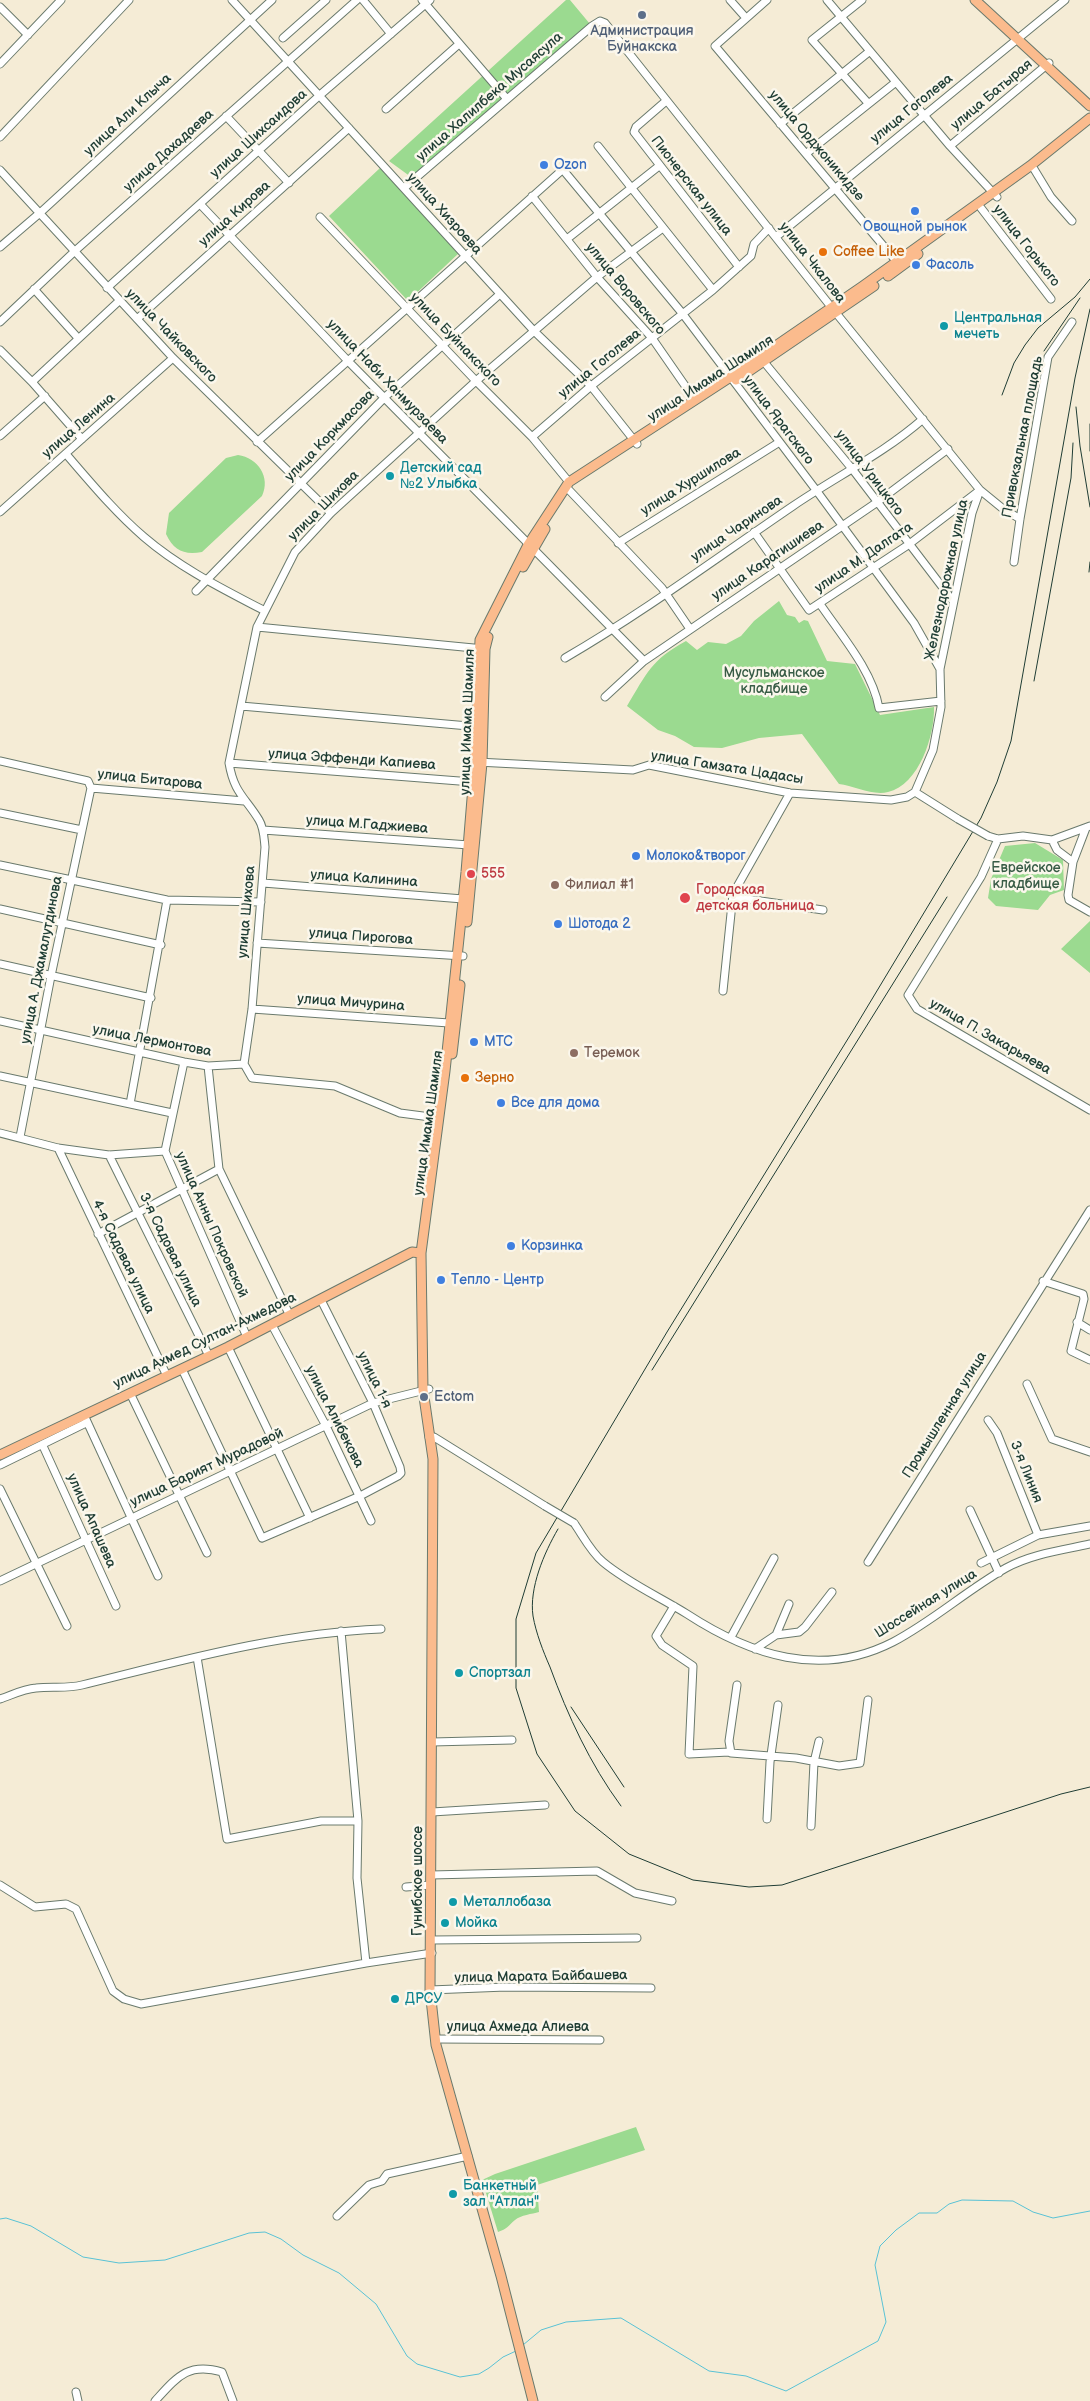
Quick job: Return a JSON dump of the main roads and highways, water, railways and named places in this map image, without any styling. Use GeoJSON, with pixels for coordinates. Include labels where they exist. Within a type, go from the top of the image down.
{"type":"FeatureCollection","features":[{"type":"Feature","properties":{"kind":"main road"},"geometry":{"type":"LineString","coordinates":[[975,0],[1020,38]]}},
{"type":"Feature","properties":{"kind":"main road"},"geometry":{"type":"LineString","coordinates":[[982,0],[1090,106]]}},
{"type":"Feature","properties":{"kind":"main road"},"geometry":{"type":"LineString","coordinates":[[1048,65],[1090,100]]}},
{"type":"Feature","properties":{"kind":"main road","name":"улица Имама Шамиля"},"geometry":{"type":"LineString","coordinates":[[426,1389],[425,1246],[450,1072],[482,727],[482,649],[480,640],[530,547],[569,486],[731,380],[981,208],[994,195],[1090,118]]}},
{"type":"Feature","properties":{"kind":"main road","name":"улица Имама Шамиля"},"geometry":{"type":"LineString","coordinates":[[636,442],[695,400],[764,362],[897,262],[994,195],[1034,170],[1090,126]]}},
{"type":"Feature","properties":{"kind":"main road","name":"улица Имама Шамиля"},"geometry":{"type":"LineString","coordinates":[[432,1437],[426,1389],[421,1254],[449,1023],[460,956],[472,782],[478,762],[482,649]]}},
{"type":"Feature","properties":{"kind":"main road","name":"улица Ахмед Султан-Ахмедова"},"geometry":{"type":"LineString","coordinates":[[0,1456],[85,1419],[130,1393],[290,1316],[412,1252],[421,1254]]}},
{"type":"Feature","properties":{"kind":"main road","name":"Гунибское шоссе"},"geometry":{"type":"LineString","coordinates":[[432,1437],[431,2012],[441,2061],[533,2401]]}},
{"type":"Feature","properties":{"kind":"waterway"},"geometry":{"type":"LineString","coordinates":[[523,2345],[541,2330],[566,2322],[621,2318],[709,2371],[746,2376],[786,2391],[878,2341],[886,2322],[875,2265],[880,2246],[896,2230],[919,2213],[937,2213],[949,2204],[962,2200],[1013,2201],[1033,2212],[1053,2218],[1090,2211]]}},
{"type":"Feature","properties":{"kind":"waterway"},"geometry":{"type":"LineString","coordinates":[[0,2219],[6,2218],[31,2226],[83,2257],[119,2263],[165,2260],[249,2233],[265,2232],[281,2239],[303,2255],[339,2273],[376,2304],[407,2356],[417,2364],[460,2377],[479,2374],[503,2357],[516,2351]]}},
{"type":"Feature","properties":{"kind":"railway"},"geometry":{"type":"LineString","coordinates":[[1002,395],[1014,363],[1025,345],[1038,328],[1075,297],[1090,279]]}},
{"type":"Feature","properties":{"kind":"railway"},"geometry":{"type":"LineString","coordinates":[[1044,351],[1080,298]]}},
{"type":"Feature","properties":{"kind":"railway"},"geometry":{"type":"LineString","coordinates":[[1090,309],[1075,378],[1011,741],[997,782],[981,818],[854,1029],[667,1332],[536,1553],[516,1619],[516,1688],[537,1754],[575,1811],[629,1854],[693,1880],[749,1887],[782,1885],[1061,1794],[1090,1787]]}},
{"type":"Feature","properties":{"kind":"railway"},"geometry":{"type":"LineString","coordinates":[[1076,407],[1090,507]]}},
{"type":"Feature","properties":{"kind":"railway"},"geometry":{"type":"LineString","coordinates":[[1090,424],[1090,451]]}},
{"type":"Feature","properties":{"kind":"railway"},"geometry":{"type":"LineString","coordinates":[[1034,681],[1071,478],[1073,443]]}},
{"type":"Feature","properties":{"kind":"railway"},"geometry":{"type":"LineString","coordinates":[[1089,572],[1090,562]]}},
{"type":"Feature","properties":{"kind":"railway"},"geometry":{"type":"LineString","coordinates":[[652,1370],[947,897]]}},
{"type":"Feature","properties":{"kind":"railway"},"geometry":{"type":"LineString","coordinates":[[558,1529],[535,1582],[532,1605],[534,1622],[542,1648],[572,1721],[599,1773],[621,1806]]}},
{"type":"Feature","properties":{"kind":"railway"},"geometry":{"type":"LineString","coordinates":[[571,1707],[624,1787]]}},
{"type":"Feature","properties":{"kind":"place","name":"Администрация Буйнакска"},"geometry":{"type":"Point","coordinates":[642,15]}},
{"type":"Feature","properties":{"kind":"place","name":"Ozon"},"geometry":{"type":"Point","coordinates":[544,165]}},
{"type":"Feature","properties":{"kind":"place","name":"Овощной рынок"},"geometry":{"type":"Point","coordinates":[915,211]}},
{"type":"Feature","properties":{"kind":"place","name":"Coffee Like"},"geometry":{"type":"Point","coordinates":[823,252]}},
{"type":"Feature","properties":{"kind":"place","name":"Фасоль"},"geometry":{"type":"Point","coordinates":[916,265]}},
{"type":"Feature","properties":{"kind":"place","name":"Центральная мечеть"},"geometry":{"type":"Point","coordinates":[944,326]}},
{"type":"Feature","properties":{"kind":"place","name":"Детский сад №2 Улыбка"},"geometry":{"type":"Point","coordinates":[390,476]}},
{"type":"Feature","properties":{"kind":"place","name":"Молоко&творог"},"geometry":{"type":"Point","coordinates":[636,856]}},
{"type":"Feature","properties":{"kind":"place","name":"555"},"geometry":{"type":"Point","coordinates":[471,874]}},
{"type":"Feature","properties":{"kind":"place","name":"Филиал #1"},"geometry":{"type":"Point","coordinates":[555,885]}},
{"type":"Feature","properties":{"kind":"place","name":"Городская детская больница"},"geometry":{"type":"Point","coordinates":[685,898]}},
{"type":"Feature","properties":{"kind":"place","name":"Шотода 2"},"geometry":{"type":"Point","coordinates":[558,924]}},
{"type":"Feature","properties":{"kind":"place","name":"МТС"},"geometry":{"type":"Point","coordinates":[474,1042]}},
{"type":"Feature","properties":{"kind":"place","name":"Теремок"},"geometry":{"type":"Point","coordinates":[574,1053]}},
{"type":"Feature","properties":{"kind":"place","name":"Зерно"},"geometry":{"type":"Point","coordinates":[465,1078]}},
{"type":"Feature","properties":{"kind":"place","name":"Все для дома"},"geometry":{"type":"Point","coordinates":[501,1103]}},
{"type":"Feature","properties":{"kind":"place","name":"Корзинка"},"geometry":{"type":"Point","coordinates":[511,1246]}},
{"type":"Feature","properties":{"kind":"place","name":"Тепло - Центр"},"geometry":{"type":"Point","coordinates":[441,1280]}},
{"type":"Feature","properties":{"kind":"place","name":"Ectom"},"geometry":{"type":"Point","coordinates":[424,1397]}},
{"type":"Feature","properties":{"kind":"place","name":"Спортзал"},"geometry":{"type":"Point","coordinates":[459,1673]}},
{"type":"Feature","properties":{"kind":"place","name":"Металлобаза"},"geometry":{"type":"Point","coordinates":[453,1902]}},
{"type":"Feature","properties":{"kind":"place","name":"Мойка"},"geometry":{"type":"Point","coordinates":[445,1923]}},
{"type":"Feature","properties":{"kind":"place","name":"ДРСУ"},"geometry":{"type":"Point","coordinates":[395,1999]}},
{"type":"Feature","properties":{"kind":"place","name":"Банкетный зал \"Атлан\""},"geometry":{"type":"Point","coordinates":[453,2194]}},
{"type":"Feature","properties":{"kind":"park label","name":"Мусульманское кладбище"},"geometry":{"type":"Point","coordinates":[774,682]}},
{"type":"Feature","properties":{"kind":"park label","name":"Еврейское кладбище"},"geometry":{"type":"Point","coordinates":[1026,876]}}]}
